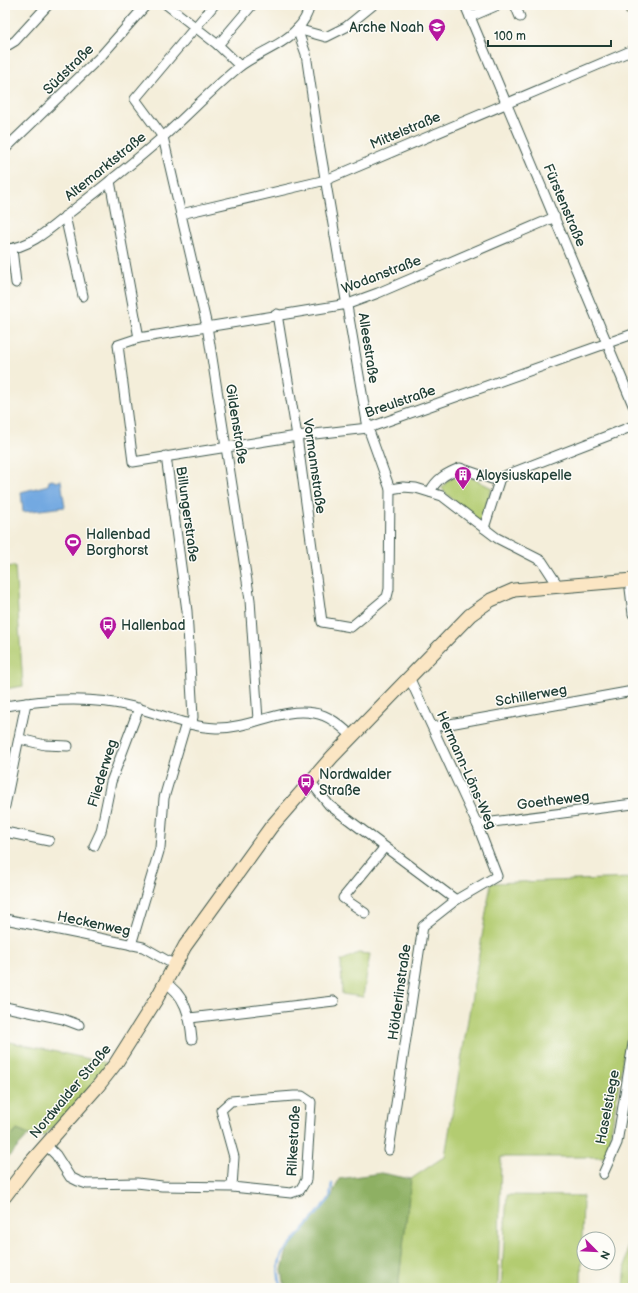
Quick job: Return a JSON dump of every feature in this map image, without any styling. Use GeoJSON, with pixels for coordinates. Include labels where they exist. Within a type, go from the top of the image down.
{"type":"FeatureCollection","features":[{"type":"Feature","properties":{"kind":"street"},"geometry":{"type":"LineString","coordinates":[[5,48],[29,27],[48,5]]}},
{"type":"Feature","properties":{"kind":"street","name":"Südstraße"},"geometry":{"type":"LineString","coordinates":[[5,150],[101,56],[146,5]]}},
{"type":"Feature","properties":{"kind":"street"},"geometry":{"type":"LineString","coordinates":[[167,5],[218,45],[240,66]]}},
{"type":"Feature","properties":{"kind":"street"},"geometry":{"type":"LineString","coordinates":[[196,27],[214,5]]}},
{"type":"Feature","properties":{"kind":"street"},"geometry":{"type":"LineString","coordinates":[[218,45],[252,5]]}},
{"type":"Feature","properties":{"kind":"street","name":"Altemarktstraße"},"geometry":{"type":"LineString","coordinates":[[16,282],[9,249],[43,232],[110,181],[163,137],[240,66],[264,53],[297,29],[310,5]]}},
{"type":"Feature","properties":{"kind":"street"},"geometry":{"type":"LineString","coordinates":[[297,29],[326,37],[346,27],[373,5]]}},
{"type":"Feature","properties":{"kind":"street","name":"Fürstenstraße"},"geometry":{"type":"LineString","coordinates":[[465,5],[633,405]]}},
{"type":"Feature","properties":{"kind":"street"},"geometry":{"type":"LineString","coordinates":[[470,17],[498,5]]}},
{"type":"Feature","properties":{"kind":"street"},"geometry":{"type":"LineString","coordinates":[[515,5],[520,17]]}},
{"type":"Feature","properties":{"kind":"street"},"geometry":{"type":"LineString","coordinates":[[631,5],[633,11]]}},
{"type":"Feature","properties":{"kind":"street","name":"Altemarktstraße"},"geometry":{"type":"LineString","coordinates":[[163,137],[134,99],[196,27]]}},
{"type":"Feature","properties":{"kind":"street","name":"Alleestraße"},"geometry":{"type":"LineString","coordinates":[[297,29],[306,54],[368,428],[390,489],[389,589],[387,597],[351,627],[322,622]]}},
{"type":"Feature","properties":{"kind":"street","name":"Mittelstraße"},"geometry":{"type":"LineString","coordinates":[[181,214],[326,180],[506,102],[633,50]]}},
{"type":"Feature","properties":{"kind":"street","name":"Gildenstraße"},"geometry":{"type":"LineString","coordinates":[[163,137],[207,326],[250,600],[258,720]]}},
{"type":"Feature","properties":{"kind":"street"},"geometry":{"type":"LineString","coordinates":[[110,181],[138,338]]}},
{"type":"Feature","properties":{"kind":"street","name":"Altemarktstraße"},"geometry":{"type":"LineString","coordinates":[[65,216],[83,296]]}},
{"type":"Feature","properties":{"kind":"street","name":"Wodanstraße"},"geometry":{"type":"LineString","coordinates":[[207,326],[348,304],[378,293],[555,217]]}},
{"type":"Feature","properties":{"kind":"street","name":"Vormannstraße"},"geometry":{"type":"LineString","coordinates":[[277,314],[297,436],[322,622]]}},
{"type":"Feature","properties":{"kind":"street","name":"Billungerstraße"},"geometry":{"type":"LineString","coordinates":[[131,945],[160,848],[164,798],[188,724],[193,717],[187,611],[166,456],[132,462],[118,345],[138,338],[207,326]]}},
{"type":"Feature","properties":{"kind":"street","name":"Breulstraße"},"geometry":{"type":"LineString","coordinates":[[166,456],[297,436],[368,428],[633,334]]}},
{"type":"Feature","properties":{"kind":"street"},"geometry":{"type":"LineString","coordinates":[[430,492],[433,484],[460,468],[492,479],[500,478],[633,426]]}},
{"type":"Feature","properties":{"kind":"street"},"geometry":{"type":"LineString","coordinates":[[484,528],[500,478]]}},
{"type":"Feature","properties":{"kind":"street"},"geometry":{"type":"LineString","coordinates":[[390,489],[403,487],[442,496],[497,538],[542,561],[558,587]]}},
{"type":"Feature","properties":{"kind":"street"},"geometry":{"type":"LineString","coordinates":[[631,580],[633,614]]}},
{"type":"Feature","properties":{"kind":"street","name":"Nordwalder Straße"},"geometry":{"type":"LineString","coordinates":[[5,1196],[46,1145],[98,1086],[116,1063],[157,998],[173,964],[259,843],[310,781],[470,615],[492,600],[514,590],[631,580]]}},
{"type":"Feature","properties":{"kind":"street","name":"Hermann-Löns-Weg"},"geometry":{"type":"LineString","coordinates":[[409,677],[477,824],[497,876]]}},
{"type":"Feature","properties":{"kind":"street","name":"Schillerweg"},"geometry":{"type":"LineString","coordinates":[[433,727],[633,692]]}},
{"type":"Feature","properties":{"kind":"street"},"geometry":{"type":"LineString","coordinates":[[5,706],[80,699],[108,701],[139,708],[188,724],[216,728],[300,712],[315,713],[334,720],[352,736]]}},
{"type":"Feature","properties":{"kind":"street"},"geometry":{"type":"LineString","coordinates":[[5,806],[26,703]]}},
{"type":"Feature","properties":{"kind":"street","name":"Fliederweg"},"geometry":{"type":"LineString","coordinates":[[94,846],[101,831],[111,782],[139,708]]}},
{"type":"Feature","properties":{"kind":"street"},"geometry":{"type":"LineString","coordinates":[[20,738],[45,745],[68,746]]}},
{"type":"Feature","properties":{"kind":"street"},"geometry":{"type":"LineString","coordinates":[[310,781],[329,805],[384,848],[456,900]]}},
{"type":"Feature","properties":{"kind":"street","name":"Goetheweg"},"geometry":{"type":"LineString","coordinates":[[477,824],[633,804]]}},
{"type":"Feature","properties":{"kind":"street"},"geometry":{"type":"LineString","coordinates":[[5,832],[49,841]]}},
{"type":"Feature","properties":{"kind":"street"},"geometry":{"type":"LineString","coordinates":[[365,913],[343,898],[384,848]]}},
{"type":"Feature","properties":{"kind":"street","name":"Hölderlinstraße"},"geometry":{"type":"LineString","coordinates":[[389,1150],[423,926],[456,900],[497,876]]}},
{"type":"Feature","properties":{"kind":"street","name":"Heckenweg"},"geometry":{"type":"LineString","coordinates":[[5,919],[143,947],[173,964]]}},
{"type":"Feature","properties":{"kind":"street"},"geometry":{"type":"LineString","coordinates":[[164,982],[172,987],[179,995],[190,1018],[192,1039]]}},
{"type":"Feature","properties":{"kind":"street"},"geometry":{"type":"LineString","coordinates":[[190,1018],[334,1001]]}},
{"type":"Feature","properties":{"kind":"street"},"geometry":{"type":"LineString","coordinates":[[5,1007],[63,1019],[79,1025]]}},
{"type":"Feature","properties":{"kind":"street","name":"Haselstiege"},"geometry":{"type":"LineString","coordinates":[[603,1174],[617,1142],[633,1044]]}},
{"type":"Feature","properties":{"kind":"street","name":"Rilkestraße"},"geometry":{"type":"LineString","coordinates":[[46,1145],[56,1155],[70,1177],[87,1184],[137,1183],[162,1186],[232,1187],[291,1193],[300,1190],[306,1180],[311,1102],[302,1096],[294,1096],[231,1101],[224,1106],[221,1110],[222,1120],[234,1157],[232,1187]]}},
{"type":"Feature","properties":{"kind":"green space"},"geometry":{"type":"Polygon","coordinates":[[[459,474],[466,475],[492,488],[480,522],[445,493],[442,488],[447,481],[459,474]]]}},
{"type":"Feature","properties":{"kind":"green space"},"geometry":{"type":"Polygon","coordinates":[[[15,566],[23,686],[5,689],[5,567],[15,566]]]}},
{"type":"Feature","properties":{"kind":"green space"},"geometry":{"type":"Polygon","coordinates":[[[633,878],[633,1013],[623,1058],[607,1157],[501,1157],[498,1288],[398,1288],[411,1179],[445,1156],[491,883],[633,878]]]}},
{"type":"Feature","properties":{"kind":"green space"},"geometry":{"type":"Polygon","coordinates":[[[358,953],[370,954],[363,997],[342,994],[341,961],[358,953]]]}},
{"type":"Feature","properties":{"kind":"green space"},"geometry":{"type":"Polygon","coordinates":[[[5,1041],[108,1063],[94,1084],[44,1136],[29,1135],[17,1130],[5,1144],[5,1041]]]}},
{"type":"Feature","properties":{"kind":"green space"},"geometry":{"type":"Polygon","coordinates":[[[17,1130],[29,1135],[5,1161],[5,1144],[17,1130]]]}},
{"type":"Feature","properties":{"kind":"green space"},"geometry":{"type":"Polygon","coordinates":[[[381,1173],[411,1179],[398,1288],[285,1288],[282,1270],[288,1247],[331,1198],[339,1179],[381,1173]]]}},
{"type":"Feature","properties":{"kind":"green space"},"geometry":{"type":"Polygon","coordinates":[[[507,1195],[583,1196],[582,1231],[576,1231],[576,1271],[581,1271],[581,1288],[501,1288],[507,1195]]]}},
{"type":"Feature","properties":{"kind":"green space"},"geometry":{"type":"Polygon","coordinates":[[[633,1232],[633,1288],[624,1288],[628,1233],[633,1232]]]}},
{"type":"Feature","properties":{"kind":"water"},"geometry":{"type":"Polygon","coordinates":[[[52,480],[57,482],[61,480],[65,507],[23,512],[21,492],[48,485],[49,481],[52,480]]]}},
{"type":"Feature","properties":{"kind":"waterway"},"geometry":{"type":"LineString","coordinates":[[282,1288],[278,1270],[283,1253],[330,1198],[332,1184]]}},
{"type":"Feature","properties":{"kind":"place","name":"Arche Noah"},"geometry":{"type":"Point","coordinates":[437,42]}},
{"type":"Feature","properties":{"kind":"place","name":"Aloysiuskapelle"},"geometry":{"type":"Point","coordinates":[463,490]}},
{"type":"Feature","properties":{"kind":"place","name":"Hallenbad Borghorst"},"geometry":{"type":"Point","coordinates":[73,557]}},
{"type":"Feature","properties":{"kind":"place","name":"Hallenbad"},"geometry":{"type":"Point","coordinates":[108,640]}},
{"type":"Feature","properties":{"kind":"place","name":"Nordwalder Straße"},"geometry":{"type":"Point","coordinates":[306,797]}}]}
